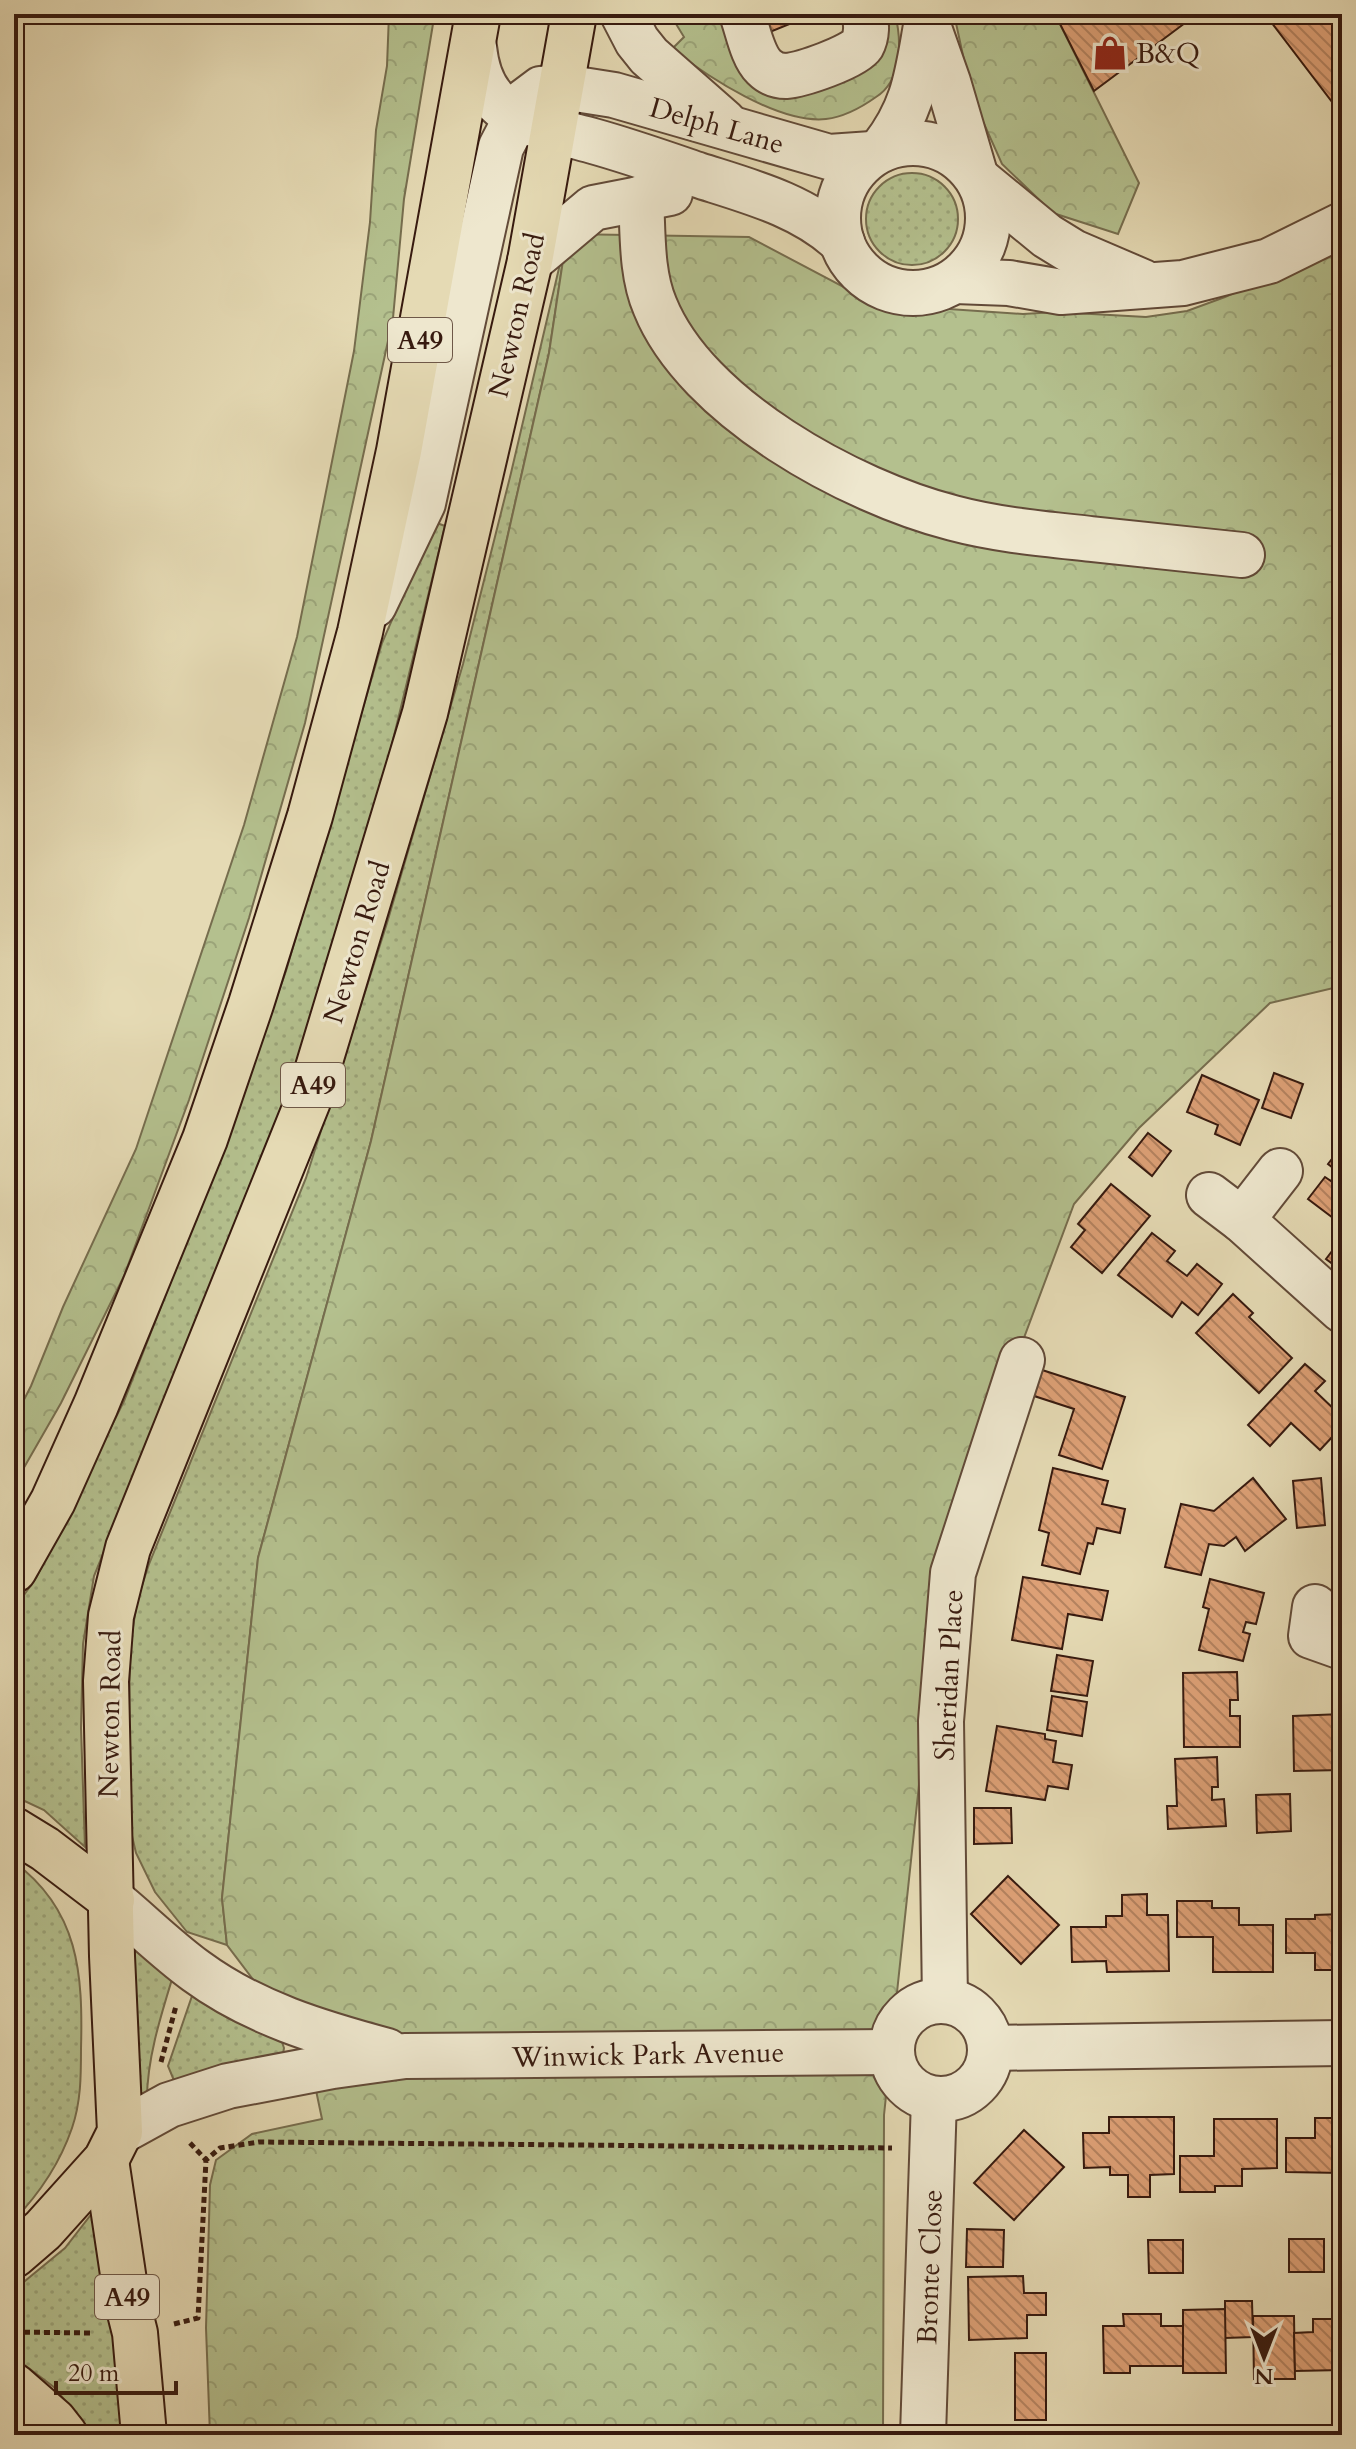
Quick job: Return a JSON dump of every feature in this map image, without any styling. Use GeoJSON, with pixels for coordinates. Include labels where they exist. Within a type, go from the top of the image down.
{"type":"FeatureCollection","features":[{"type":"Feature","properties":{"kind":"main road","name":"Newton Road"},"geometry":{"type":"LineString","coordinates":[[112,1900],[106,1681],[111,1616],[118,1581],[128,1548],[308,1101],[425,713],[530,261],[535,122],[563,87],[574,14]]}},
{"type":"Feature","properties":{"kind":"main road","name":"A49"},"geometry":{"type":"LineString","coordinates":[[14,1570],[53,1501],[96,1405],[205,1139],[305,831],[360,632],[399,451],[476,30]]}},
{"type":"Feature","properties":{"kind":"main road"},"geometry":{"type":"LineString","coordinates":[[14,1830],[45,1849],[112,1900]]}},
{"type":"Feature","properties":{"kind":"main road","name":"A49"},"geometry":{"type":"LineString","coordinates":[[112,1900],[113,2146],[127,2301],[135,2333],[144,2435]]}},
{"type":"Feature","properties":{"kind":"main road"},"geometry":{"type":"LineString","coordinates":[[14,2255],[43,2230],[113,2146]]}},
{"type":"Feature","properties":{"kind":"main road"},"geometry":{"type":"LineString","coordinates":[[14,2386],[54,2421],[65,2435]]}},
{"type":"Feature","properties":{"kind":"street"},"geometry":{"type":"LineString","coordinates":[[623,14],[649,56],[736,132]]}},
{"type":"Feature","properties":{"kind":"street"},"geometry":{"type":"LineString","coordinates":[[742,14],[759,61],[765,69],[777,75],[790,76],[852,54],[862,44],[866,32],[864,14]]}},
{"type":"Feature","properties":{"kind":"street"},"geometry":{"type":"LineString","coordinates":[[925,19],[988,202],[989,225],[984,246],[972,266],[955,281],[935,291],[912,293],[889,289],[869,279],[852,263],[842,242],[838,223],[839,203],[846,184],[856,168],[877,152],[907,111],[915,86],[925,19]]}},
{"type":"Feature","properties":{"kind":"street"},"geometry":{"type":"LineString","coordinates":[[360,632],[423,503],[501,147],[535,122],[498,103],[484,86],[476,67],[476,30]]}},
{"type":"Feature","properties":{"kind":"street","name":"Delph Lane"},"geometry":{"type":"LineString","coordinates":[[563,87],[614,95],[829,157],[877,152]]}},
{"type":"Feature","properties":{"kind":"street","name":"Delph Lane"},"geometry":{"type":"LineString","coordinates":[[535,122],[748,191],[819,223],[842,242]]}},
{"type":"Feature","properties":{"kind":"street"},"geometry":{"type":"LineString","coordinates":[[877,152],[907,142],[933,145],[957,156],[978,178],[1047,236],[1073,252],[1150,285]]}},
{"type":"Feature","properties":{"kind":"street"},"geometry":{"type":"LineString","coordinates":[[530,261],[593,208],[680,192],[748,191]]}},
{"type":"Feature","properties":{"kind":"street"},"geometry":{"type":"LineString","coordinates":[[641,198],[648,282],[664,325],[681,351],[723,396],[795,449],[912,506],[953,518],[1048,535],[1242,555]]}},
{"type":"Feature","properties":{"kind":"street"},"geometry":{"type":"LineString","coordinates":[[955,281],[1009,283],[1061,292],[1183,283],[1269,261],[1342,225]]}},
{"type":"Feature","properties":{"kind":"street"},"geometry":{"type":"LineString","coordinates":[[1280,1171],[1226,1207],[1342,1310]]}},
{"type":"Feature","properties":{"kind":"street","name":"Sheridan Place"},"geometry":{"type":"LineString","coordinates":[[945,2001],[941,1721],[953,1573],[1022,1360]]}},
{"type":"Feature","properties":{"kind":"street","name":"Winwick Park Avenue"},"geometry":{"type":"LineString","coordinates":[[112,1900],[196,1971],[238,1998],[281,2018],[405,2056]]}},
{"type":"Feature","properties":{"kind":"street"},"geometry":{"type":"LineString","coordinates":[[945,2001],[971,2011],[981,2021],[990,2048],[984,2076],[974,2086],[962,2095],[934,2099],[909,2088],[894,2065],[892,2052],[894,2035],[901,2021],[913,2009],[945,2001]]}},
{"type":"Feature","properties":{"kind":"street"},"geometry":{"type":"LineString","coordinates":[[990,2048],[1342,2043]]}},
{"type":"Feature","properties":{"kind":"street","name":"Winwick Park Avenue"},"geometry":{"type":"LineString","coordinates":[[113,2146],[169,2105],[228,2086],[405,2056],[892,2052]]}},
{"type":"Feature","properties":{"kind":"street","name":"Bronte Close"},"geometry":{"type":"LineString","coordinates":[[923,2435],[934,2099]]}},
{"type":"Feature","properties":{"kind":"path"},"geometry":{"type":"LineString","coordinates":[[196,1971],[181,1988],[156,2081],[191,2146],[206,2160]]}},
{"type":"Feature","properties":{"kind":"path"},"geometry":{"type":"LineString","coordinates":[[198,2318],[206,2160],[220,2148],[259,2142],[933,2148]]}},
{"type":"Feature","properties":{"kind":"green space"},"geometry":{"type":"Polygon","coordinates":[[[389,14],[418,14],[433,24],[404,199],[393,318],[305,723],[249,918],[189,1100],[124,1276],[61,1403],[14,1485],[14,1419],[136,1149],[244,825],[297,637],[354,351],[370,222],[376,130],[387,66],[389,14]]]}},
{"type":"Feature","properties":{"kind":"green space"},"geometry":{"type":"Polygon","coordinates":[[[670,14],[729,14],[797,84],[871,14],[895,14],[899,36],[898,60],[891,81],[871,101],[839,116],[807,119],[745,96],[672,49],[684,37],[670,14]]]}},
{"type":"Feature","properties":{"kind":"green space"},"geometry":{"type":"Polygon","coordinates":[[[954,14],[1055,14],[1139,183],[1118,234],[1053,213],[1002,164],[972,97],[954,14]]]}},
{"type":"Feature","properties":{"kind":"green space"},"geometry":{"type":"Polygon","coordinates":[[[912,173],[929,177],[944,187],[954,202],[958,219],[954,236],[944,251],[929,261],[912,265],[895,261],[880,251],[870,236],[866,219],[870,202],[880,187],[895,177],[912,173]]]}},
{"type":"Feature","properties":{"kind":"green space"},"geometry":{"type":"Polygon","coordinates":[[[567,234],[549,353],[371,1141],[258,1558],[222,1898],[227,1945],[187,1932],[155,1892],[136,1853],[128,1819],[130,1647],[137,1601],[149,1564],[306,1178],[387,923],[463,664],[567,234]]]}},
{"type":"Feature","properties":{"kind":"green space"},"geometry":{"type":"Polygon","coordinates":[[[567,234],[749,237],[889,311],[934,308],[1146,317],[1187,311],[1342,245],[1342,986],[1270,1003],[1139,1128],[1074,1204],[982,1450],[942,1568],[884,2115],[883,2435],[210,2435],[206,2328],[210,2185],[216,2160],[252,2134],[322,2119],[308,2052],[227,1945],[222,1898],[258,1558],[371,1141],[549,353],[567,234]]]}},
{"type":"Feature","properties":{"kind":"green space"},"geometry":{"type":"Polygon","coordinates":[[[434,522],[445,526],[383,781],[287,1093],[94,1576],[83,1644],[81,1728],[85,1847],[44,1810],[14,1796],[14,1609],[36,1578],[124,1401],[226,1141],[286,971],[382,643],[434,522]]]}},
{"type":"Feature","properties":{"kind":"green space"},"geometry":{"type":"Polygon","coordinates":[[[14,1862],[36,1881],[64,1922],[78,1970],[81,2021],[80,2088],[72,2128],[48,2177],[14,2220],[14,1862]]]}},
{"type":"Feature","properties":{"kind":"green space"},"geometry":{"type":"Polygon","coordinates":[[[136,1947],[173,1976],[152,2053],[147,2099],[141,2105],[134,1954],[136,1947]]]}},
{"type":"Feature","properties":{"kind":"green space"},"geometry":{"type":"Polygon","coordinates":[[[192,1996],[228,2018],[282,2042],[283,2054],[175,2083],[168,2066],[192,1996]]]}},
{"type":"Feature","properties":{"kind":"green space"},"geometry":{"type":"Polygon","coordinates":[[[100,2203],[123,2435],[92,2435],[55,2388],[14,2357],[14,2290],[65,2248],[100,2203]]]}},
{"type":"Feature","properties":{"kind":"building"},"geometry":{"type":"Polygon","coordinates":[[[757,14],[814,14],[765,34],[757,14]]]}},
{"type":"Feature","properties":{"kind":"building","name":"B&Q"},"geometry":{"type":"Polygon","coordinates":[[[1055,14],[1197,14],[1094,91],[1055,14]]]}},
{"type":"Feature","properties":{"kind":"building","name":"B&Q"},"geometry":{"type":"Polygon","coordinates":[[[1265,14],[1342,14],[1342,115],[1265,14]]]}},
{"type":"Feature","properties":{"kind":"building"},"geometry":{"type":"Polygon","coordinates":[[[1274,1073],[1303,1084],[1291,1118],[1262,1108],[1274,1073]]]}},
{"type":"Feature","properties":{"kind":"building"},"geometry":{"type":"Polygon","coordinates":[[[1202,1075],[1259,1100],[1240,1145],[1215,1134],[1218,1125],[1187,1112],[1202,1075]]]}},
{"type":"Feature","properties":{"kind":"building"},"geometry":{"type":"Polygon","coordinates":[[[1148,1133],[1171,1151],[1152,1176],[1129,1157],[1148,1133]]]}},
{"type":"Feature","properties":{"kind":"building"},"geometry":{"type":"Polygon","coordinates":[[[1342,1146],[1341,1224],[1308,1199],[1325,1177],[1331,1181],[1337,1171],[1328,1164],[1342,1146]]]}},
{"type":"Feature","properties":{"kind":"building"},"geometry":{"type":"Polygon","coordinates":[[[1111,1184],[1150,1216],[1102,1273],[1071,1247],[1085,1230],[1078,1224],[1111,1184]]]}},
{"type":"Feature","properties":{"kind":"building"},"geometry":{"type":"Polygon","coordinates":[[[1152,1233],[1175,1251],[1167,1261],[1187,1276],[1197,1264],[1222,1284],[1198,1315],[1182,1302],[1172,1317],[1118,1275],[1152,1233]]]}},
{"type":"Feature","properties":{"kind":"building"},"geometry":{"type":"Polygon","coordinates":[[[1342,1238],[1342,1271],[1326,1259],[1342,1238]]]}},
{"type":"Feature","properties":{"kind":"building"},"geometry":{"type":"Polygon","coordinates":[[[1233,1294],[1253,1313],[1249,1317],[1292,1358],[1259,1393],[1196,1333],[1233,1294]]]}},
{"type":"Feature","properties":{"kind":"building"},"geometry":{"type":"Polygon","coordinates":[[[1305,1364],[1325,1381],[1315,1391],[1337,1412],[1342,1407],[1342,1442],[1334,1435],[1320,1450],[1291,1423],[1270,1446],[1248,1425],[1305,1364]]]}},
{"type":"Feature","properties":{"kind":"building"},"geometry":{"type":"Polygon","coordinates":[[[1036,1368],[1125,1397],[1102,1469],[1059,1455],[1074,1409],[1028,1394],[1036,1368]]]}},
{"type":"Feature","properties":{"kind":"building"},"geometry":{"type":"Polygon","coordinates":[[[1053,1468],[1108,1481],[1102,1504],[1125,1509],[1120,1533],[1097,1528],[1093,1544],[1088,1543],[1080,1574],[1042,1565],[1049,1533],[1039,1530],[1053,1468]]]}},
{"type":"Feature","properties":{"kind":"building"},"geometry":{"type":"Polygon","coordinates":[[[1253,1478],[1286,1519],[1245,1551],[1236,1537],[1224,1546],[1209,1544],[1201,1575],[1165,1567],[1181,1504],[1214,1511],[1253,1478]]]}},
{"type":"Feature","properties":{"kind":"building"},"geometry":{"type":"Polygon","coordinates":[[[1321,1478],[1325,1525],[1297,1528],[1293,1481],[1321,1478]]]}},
{"type":"Feature","properties":{"kind":"building"},"geometry":{"type":"Polygon","coordinates":[[[1342,1547],[1342,1587],[1335,1587],[1332,1548],[1342,1547]]]}},
{"type":"Feature","properties":{"kind":"building"},"geometry":{"type":"Polygon","coordinates":[[[1023,1577],[1108,1591],[1102,1620],[1068,1614],[1062,1649],[1012,1640],[1023,1577]]]}},
{"type":"Feature","properties":{"kind":"building"},"geometry":{"type":"Polygon","coordinates":[[[1210,1579],[1264,1593],[1256,1624],[1246,1622],[1243,1632],[1250,1634],[1243,1661],[1199,1650],[1209,1609],[1203,1607],[1210,1579]]]}},
{"type":"Feature","properties":{"kind":"building"},"geometry":{"type":"Polygon","coordinates":[[[1057,1655],[1093,1661],[1087,1696],[1051,1691],[1057,1655]]]}},
{"type":"Feature","properties":{"kind":"building"},"geometry":{"type":"Polygon","coordinates":[[[1237,1672],[1238,1700],[1230,1700],[1230,1716],[1240,1716],[1240,1747],[1184,1747],[1183,1673],[1237,1672]]]}},
{"type":"Feature","properties":{"kind":"building"},"geometry":{"type":"Polygon","coordinates":[[[1052,1696],[1087,1702],[1082,1736],[1047,1730],[1052,1696]]]}},
{"type":"Feature","properties":{"kind":"building"},"geometry":{"type":"Polygon","coordinates":[[[1342,1714],[1342,1770],[1294,1771],[1293,1716],[1342,1714]]]}},
{"type":"Feature","properties":{"kind":"building"},"geometry":{"type":"Polygon","coordinates":[[[997,1726],[1045,1734],[1045,1739],[1056,1741],[1053,1762],[1072,1765],[1068,1789],[1048,1786],[1045,1800],[986,1791],[997,1726]]]}},
{"type":"Feature","properties":{"kind":"building"},"geometry":{"type":"Polygon","coordinates":[[[1217,1757],[1218,1787],[1212,1787],[1212,1800],[1224,1799],[1226,1826],[1168,1829],[1167,1806],[1177,1806],[1175,1759],[1217,1757]]]}},
{"type":"Feature","properties":{"kind":"building"},"geometry":{"type":"Polygon","coordinates":[[[1290,1794],[1291,1831],[1257,1833],[1256,1795],[1290,1794]]]}},
{"type":"Feature","properties":{"kind":"building"},"geometry":{"type":"Polygon","coordinates":[[[974,1808],[1011,1808],[1012,1843],[974,1844],[974,1808]]]}},
{"type":"Feature","properties":{"kind":"building"},"geometry":{"type":"Polygon","coordinates":[[[1008,1876],[1059,1925],[1021,1964],[971,1914],[1008,1876]]]}},
{"type":"Feature","properties":{"kind":"building"},"geometry":{"type":"Polygon","coordinates":[[[1147,1894],[1147,1915],[1168,1915],[1169,1971],[1107,1972],[1106,1961],[1072,1962],[1071,1927],[1106,1927],[1106,1916],[1122,1916],[1122,1895],[1147,1894]]]}},
{"type":"Feature","properties":{"kind":"building"},"geometry":{"type":"Polygon","coordinates":[[[1177,1901],[1212,1901],[1212,1908],[1239,1908],[1239,1925],[1273,1925],[1273,1972],[1213,1972],[1213,1937],[1177,1937],[1177,1901]]]}},
{"type":"Feature","properties":{"kind":"building"},"geometry":{"type":"Polygon","coordinates":[[[1342,1914],[1342,1970],[1315,1970],[1315,1953],[1286,1953],[1286,1919],[1315,1919],[1315,1915],[1342,1914]]]}},
{"type":"Feature","properties":{"kind":"building"},"geometry":{"type":"Polygon","coordinates":[[[1109,2117],[1174,2117],[1174,2174],[1150,2175],[1150,2197],[1128,2197],[1128,2175],[1110,2175],[1110,2167],[1084,2168],[1083,2133],[1109,2133],[1109,2117]]]}},
{"type":"Feature","properties":{"kind":"building"},"geometry":{"type":"Polygon","coordinates":[[[1315,2118],[1342,2118],[1342,2173],[1286,2172],[1286,2138],[1315,2138],[1315,2118]]]}},
{"type":"Feature","properties":{"kind":"building"},"geometry":{"type":"Polygon","coordinates":[[[1214,2119],[1277,2119],[1277,2168],[1242,2169],[1242,2186],[1215,2186],[1215,2192],[1180,2192],[1180,2156],[1214,2156],[1214,2119]]]}},
{"type":"Feature","properties":{"kind":"building"},"geometry":{"type":"Polygon","coordinates":[[[1024,2130],[1064,2167],[1014,2220],[974,2183],[1024,2130]]]}},
{"type":"Feature","properties":{"kind":"building"},"geometry":{"type":"Polygon","coordinates":[[[967,2229],[1004,2230],[1003,2267],[966,2267],[967,2229]]]}},
{"type":"Feature","properties":{"kind":"building"},"geometry":{"type":"Polygon","coordinates":[[[1289,2239],[1324,2239],[1324,2272],[1289,2272],[1289,2239]]]}},
{"type":"Feature","properties":{"kind":"building"},"geometry":{"type":"Polygon","coordinates":[[[1148,2240],[1183,2240],[1183,2273],[1149,2273],[1148,2240]]]}},
{"type":"Feature","properties":{"kind":"building"},"geometry":{"type":"Polygon","coordinates":[[[1023,2276],[1024,2293],[1046,2293],[1046,2315],[1027,2315],[1027,2338],[969,2340],[968,2277],[1023,2276]]]}},
{"type":"Feature","properties":{"kind":"building"},"geometry":{"type":"Polygon","coordinates":[[[1225,2301],[1252,2301],[1253,2337],[1225,2338],[1225,2301]]]}},
{"type":"Feature","properties":{"kind":"building"},"geometry":{"type":"Polygon","coordinates":[[[1225,2309],[1226,2373],[1183,2373],[1183,2310],[1225,2309]]]}},
{"type":"Feature","properties":{"kind":"building"},"geometry":{"type":"Polygon","coordinates":[[[1123,2314],[1161,2314],[1161,2326],[1183,2326],[1183,2366],[1130,2366],[1130,2373],[1104,2373],[1103,2326],[1124,2326],[1123,2314]]]}},
{"type":"Feature","properties":{"kind":"building"},"geometry":{"type":"Polygon","coordinates":[[[1253,2316],[1294,2316],[1295,2379],[1254,2379],[1253,2316]]]}},
{"type":"Feature","properties":{"kind":"building"},"geometry":{"type":"Polygon","coordinates":[[[1313,2319],[1342,2319],[1342,2370],[1295,2371],[1294,2333],[1313,2332],[1313,2319]]]}},
{"type":"Feature","properties":{"kind":"building"},"geometry":{"type":"Polygon","coordinates":[[[1015,2353],[1046,2353],[1046,2420],[1015,2420],[1015,2353]]]}},
{"type":"Feature","properties":{"kind":"building"},"geometry":{"type":"Polygon","coordinates":[[[1126,2431],[1126,2435],[1090,2435],[1090,2432],[1126,2431]]]}},
{"type":"Feature","properties":{"kind":"building"},"geometry":{"type":"Polygon","coordinates":[[[1014,2434],[1014,2435],[962,2435],[1014,2434]]]}},
{"type":"Feature","properties":{"kind":"place","name":"B&Q"},"geometry":{"type":"Point","coordinates":[1110,53]}}]}
